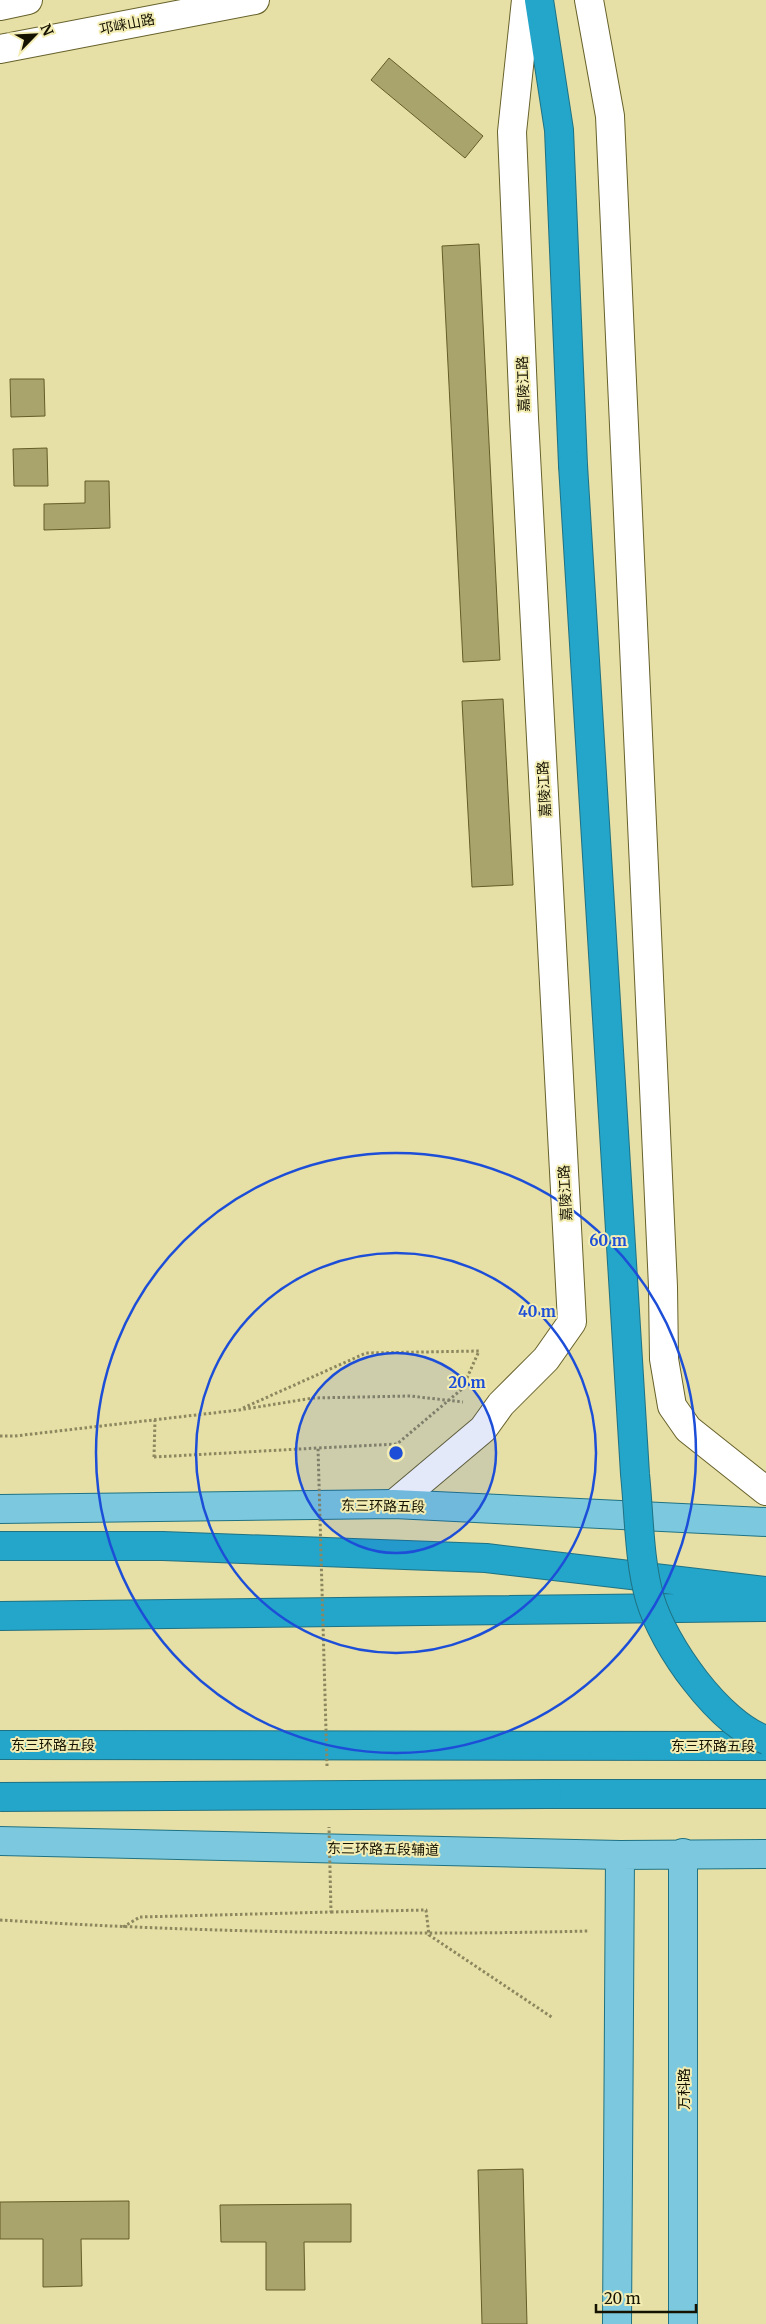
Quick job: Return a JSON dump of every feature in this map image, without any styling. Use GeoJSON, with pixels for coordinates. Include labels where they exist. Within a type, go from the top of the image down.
{"type":"FeatureCollection","features":[{"type":"Feature","properties":{"kind":"highway"},"geometry":{"type":"LineString","coordinates":[[539,0],[559,130],[573,465],[635,1474],[642,1549],[650,1599],[674,1652],[713,1703],[755,1737],[766,1740]]}},
{"type":"Feature","properties":{"kind":"highway"},"geometry":{"type":"LineString","coordinates":[[0,1546],[163,1546],[486,1558],[766,1591]]}},
{"type":"Feature","properties":{"kind":"highway"},"geometry":{"type":"LineString","coordinates":[[0,1616],[766,1607]]}},
{"type":"Feature","properties":{"kind":"highway","name":"东三环路五段"},"geometry":{"type":"LineString","coordinates":[[0,1745],[766,1746]]}},
{"type":"Feature","properties":{"kind":"highway"},"geometry":{"type":"LineString","coordinates":[[0,1797],[766,1794]]}},
{"type":"Feature","properties":{"kind":"main road","name":"东三环路五段"},"geometry":{"type":"LineString","coordinates":[[0,1509],[394,1504],[766,1522]]}},
{"type":"Feature","properties":{"kind":"main road","name":"东三环路五段辅道"},"geometry":{"type":"LineString","coordinates":[[0,1841],[620,1855],[766,1854]]}},
{"type":"Feature","properties":{"kind":"main road","name":"万科路"},"geometry":{"type":"LineString","coordinates":[[683,1854],[683,2324]]}},
{"type":"Feature","properties":{"kind":"main road"},"geometry":{"type":"LineString","coordinates":[[617,2324],[620,1855]]}},
{"type":"Feature","properties":{"kind":"street"},"geometry":{"type":"LineString","coordinates":[[0,6],[28,0]]}},
{"type":"Feature","properties":{"kind":"street","name":"邛崃山路"},"geometry":{"type":"LineString","coordinates":[[0,49],[255,0]]}},
{"type":"Feature","properties":{"kind":"street","name":"嘉陵江路"},"geometry":{"type":"LineString","coordinates":[[394,1504],[483,1429],[501,1404],[546,1359],[572,1322],[525,428],[512,132],[526,0]]}},
{"type":"Feature","properties":{"kind":"street"},"geometry":{"type":"LineString","coordinates":[[589,0],[610,116],[663,1277],[664,1360],[672,1406],[688,1429],[766,1491]]}},
{"type":"Feature","properties":{"kind":"path"},"geometry":{"type":"LineString","coordinates":[[155,1420],[154,1457],[397,1444],[462,1389],[479,1351],[366,1354],[239,1410]]}},
{"type":"Feature","properties":{"kind":"path"},"geometry":{"type":"LineString","coordinates":[[0,1436],[239,1410],[314,1398],[410,1396],[447,1401],[501,1404]]}},
{"type":"Feature","properties":{"kind":"path"},"geometry":{"type":"LineString","coordinates":[[318,1448],[328,1774]]}},
{"type":"Feature","properties":{"kind":"path"},"geometry":{"type":"LineString","coordinates":[[329,1823],[331,1912]]}},
{"type":"Feature","properties":{"kind":"path"},"geometry":{"type":"LineString","coordinates":[[122,1928],[140,1917],[426,1910],[429,1935],[553,2018]]}},
{"type":"Feature","properties":{"kind":"path"},"geometry":{"type":"LineString","coordinates":[[0,1920],[122,1928],[429,1935],[620,1930]]}},
{"type":"Feature","properties":{"kind":"building"},"geometry":{"type":"Polygon","coordinates":[[[389,58],[483,136],[465,158],[371,80],[389,58]]]}},
{"type":"Feature","properties":{"kind":"building"},"geometry":{"type":"Polygon","coordinates":[[[479,244],[500,660],[463,662],[442,246],[479,244]]]}},
{"type":"Feature","properties":{"kind":"building"},"geometry":{"type":"Polygon","coordinates":[[[10,379],[44,379],[45,416],[11,417],[10,379]]]}},
{"type":"Feature","properties":{"kind":"building"},"geometry":{"type":"Polygon","coordinates":[[[47,448],[48,486],[14,486],[13,449],[47,448]]]}},
{"type":"Feature","properties":{"kind":"building"},"geometry":{"type":"Polygon","coordinates":[[[85,481],[109,481],[110,528],[44,530],[44,504],[85,503],[85,481]]]}},
{"type":"Feature","properties":{"kind":"building"},"geometry":{"type":"Polygon","coordinates":[[[503,699],[513,885],[472,887],[462,701],[503,699]]]}},
{"type":"Feature","properties":{"kind":"building"},"geometry":{"type":"Polygon","coordinates":[[[523,2169],[527,2324],[482,2324],[478,2170],[523,2169]]]}},
{"type":"Feature","properties":{"kind":"building"},"geometry":{"type":"Polygon","coordinates":[[[129,2201],[129,2239],[81,2239],[82,2286],[43,2287],[43,2239],[0,2239],[0,2202],[129,2201]]]}},
{"type":"Feature","properties":{"kind":"building"},"geometry":{"type":"Polygon","coordinates":[[[351,2204],[351,2242],[304,2242],[305,2290],[266,2290],[266,2242],[221,2242],[220,2205],[351,2204]]]}}]}
